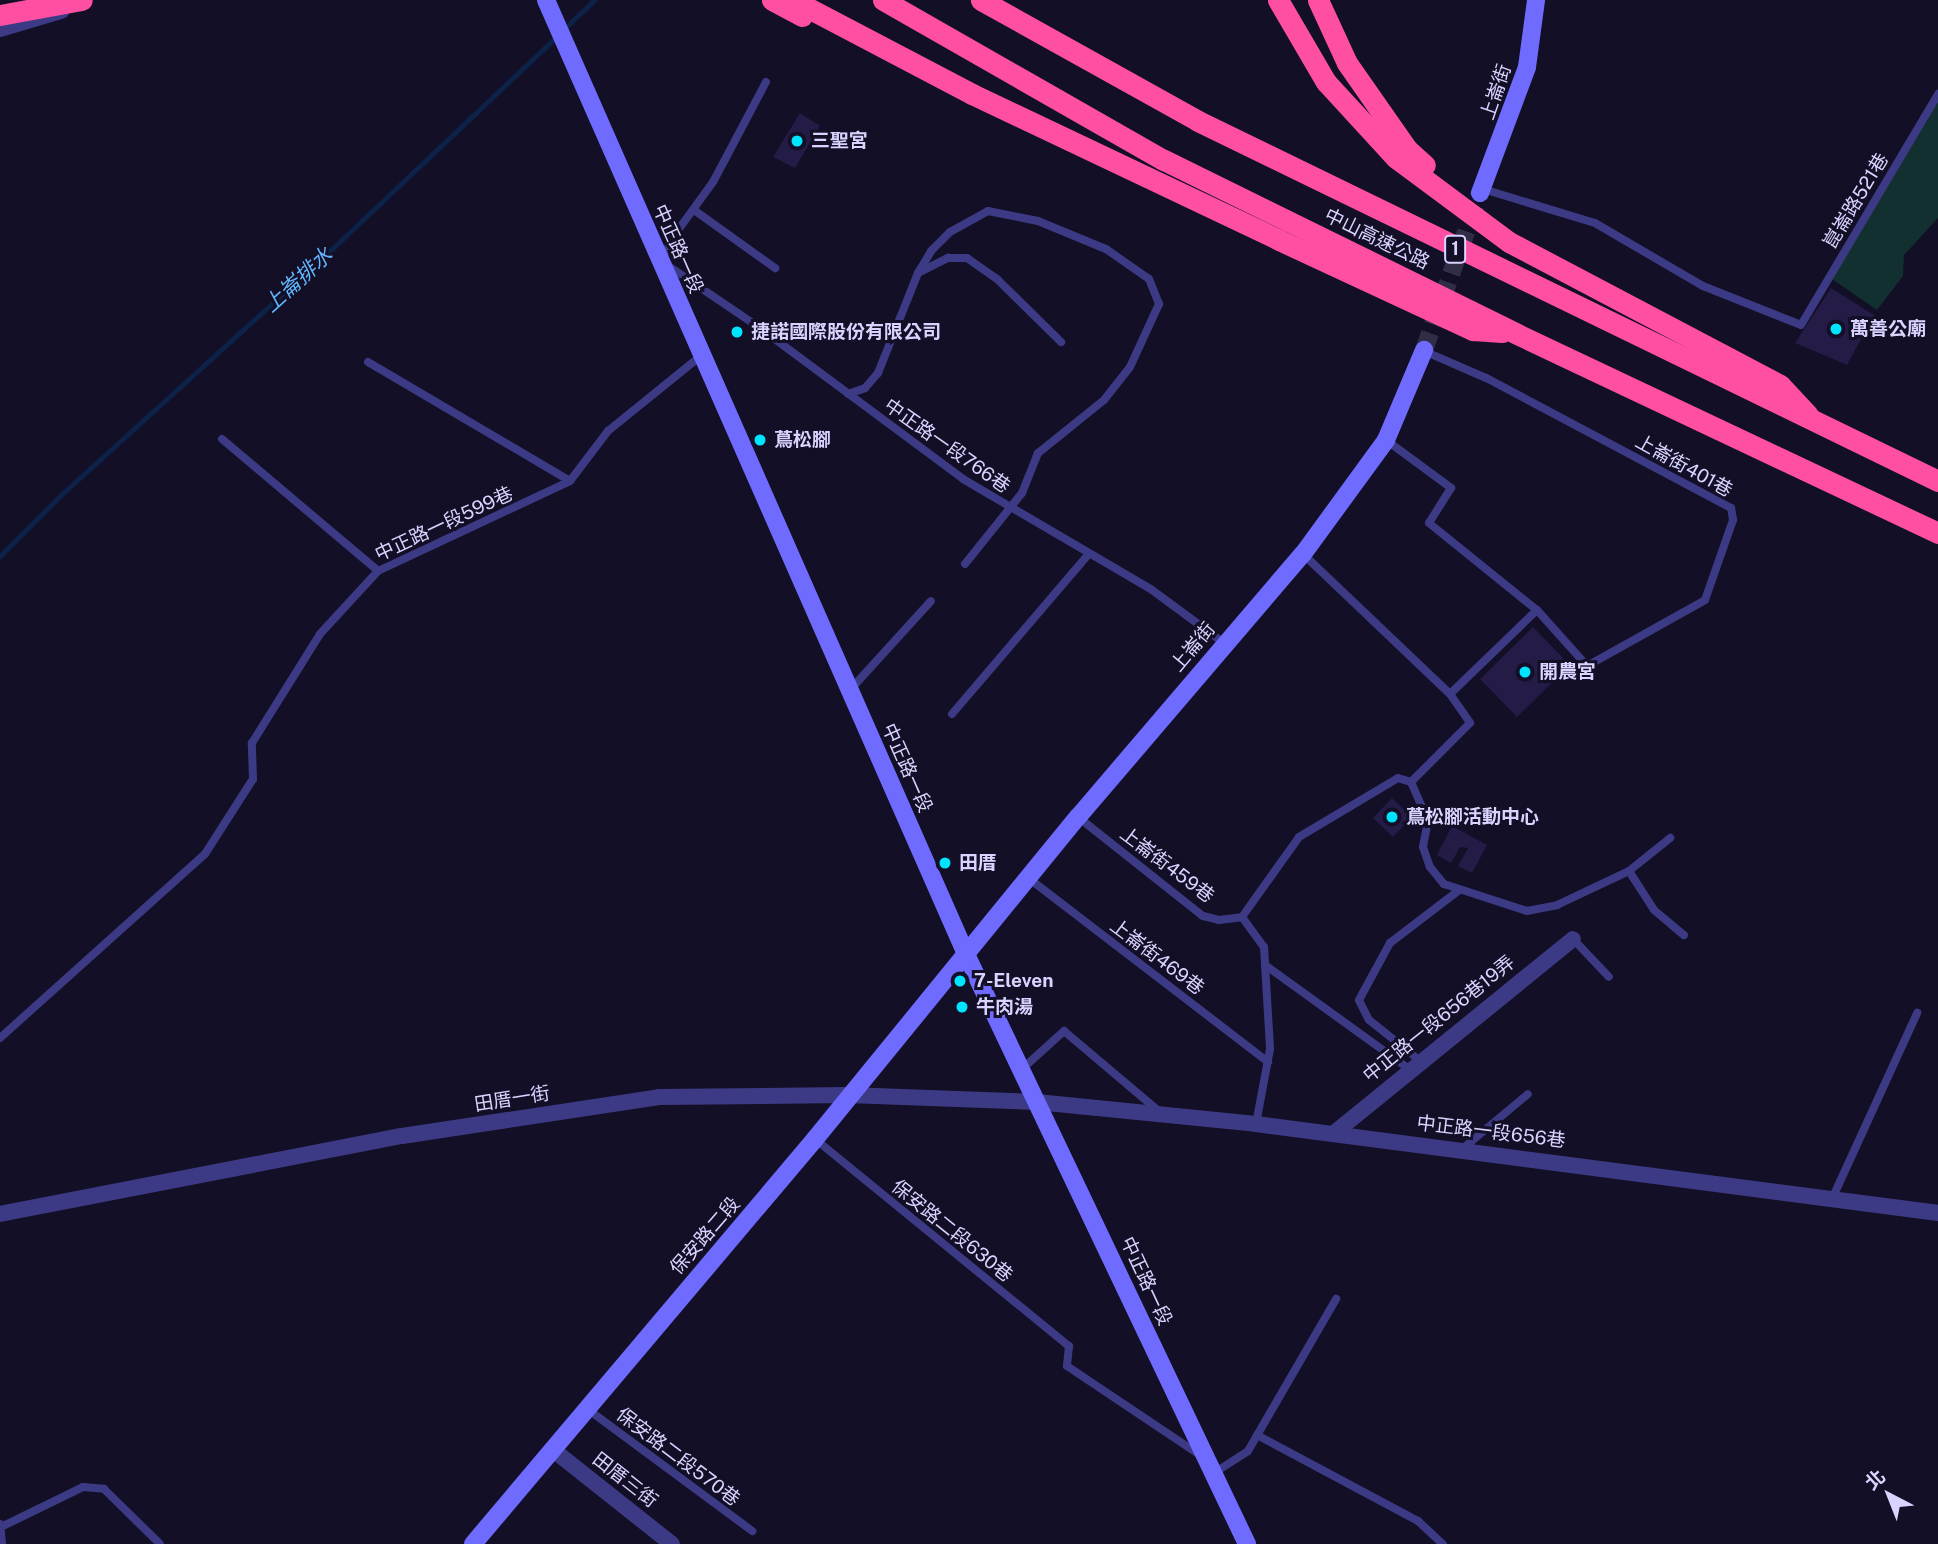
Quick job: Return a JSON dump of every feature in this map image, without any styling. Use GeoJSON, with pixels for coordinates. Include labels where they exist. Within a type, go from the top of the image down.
{"type":"FeatureCollection","features":[{"type":"Feature","properties":{"kind":"highway"},"geometry":{"type":"LineString","coordinates":[[0,15],[82,0]]}},
{"type":"Feature","properties":{"kind":"highway"},"geometry":{"type":"LineString","coordinates":[[772,0],[823,26],[837,27]]}},
{"type":"Feature","properties":{"kind":"highway"},"geometry":{"type":"LineString","coordinates":[[793,0],[837,27],[1473,330],[1515,333]]}},
{"type":"Feature","properties":{"kind":"highway","name":"中山高速公路"},"geometry":{"type":"LineString","coordinates":[[883,0],[1164,160],[1515,333],[1938,533]]}},
{"type":"Feature","properties":{"kind":"highway","name":"中山高速公路"},"geometry":{"type":"LineString","coordinates":[[981,0],[1198,121],[1816,425],[1938,481]]}},
{"type":"Feature","properties":{"kind":"highway"},"geometry":{"type":"LineString","coordinates":[[1278,0],[1326,82],[1396,158],[1509,242],[1780,385],[1816,425]]}},
{"type":"Feature","properties":{"kind":"highway"},"geometry":{"type":"LineString","coordinates":[[1318,0],[1347,63],[1407,149],[1509,242]]}},
{"type":"Feature","properties":{"kind":"street"},"geometry":{"type":"LineString","coordinates":[[0,29],[89,0]]}},
{"type":"Feature","properties":{"kind":"street","name":"中正路一段"},"geometry":{"type":"LineString","coordinates":[[546,0],[965,952],[1247,1544]]}},
{"type":"Feature","properties":{"kind":"street","name":"上崙街"},"geometry":{"type":"LineString","coordinates":[[1481,191],[1527,67],[1536,0]]}},
{"type":"Feature","properties":{"kind":"street","name":"上崙街"},"geometry":{"type":"LineString","coordinates":[[965,952],[1224,643],[1303,554],[1386,440],[1424,351]]}},
{"type":"Feature","properties":{"kind":"street","name":"中正路一段656巷19弄"},"geometry":{"type":"LineString","coordinates":[[1333,1134],[1413,1064],[1573,939]]}},
{"type":"Feature","properties":{"kind":"street","name":"保安路二段"},"geometry":{"type":"LineString","coordinates":[[473,1544],[815,1139],[965,952]]}},
{"type":"Feature","properties":{"kind":"street","name":"田厝一街"},"geometry":{"type":"LineString","coordinates":[[0,1214],[402,1136],[659,1097],[848,1095],[1037,1101]]}},
{"type":"Feature","properties":{"kind":"street","name":"中正路一段656巷"},"geometry":{"type":"LineString","coordinates":[[1037,1101],[1256,1124],[1938,1213]]}},
{"type":"Feature","properties":{"kind":"street","name":"田厝三街"},"geometry":{"type":"LineString","coordinates":[[552,1449],[672,1544]]}},
{"type":"Feature","properties":{"kind":"lane"},"geometry":{"type":"LineString","coordinates":[[661,261],[673,237],[694,210],[766,82]]}},
{"type":"Feature","properties":{"kind":"lane","name":"崑崙路521巷"},"geometry":{"type":"LineString","coordinates":[[1481,191],[1595,223],[1703,286],[1801,325],[1938,94]]}},
{"type":"Feature","properties":{"kind":"lane"},"geometry":{"type":"LineString","coordinates":[[694,210],[775,268]]}},
{"type":"Feature","properties":{"kind":"lane"},"geometry":{"type":"LineString","coordinates":[[848,394],[864,388],[878,373],[918,273],[950,232],[988,211],[1038,221],[1106,249],[1149,279],[1159,304],[1130,367],[1104,400],[1038,453],[1022,493],[965,564]]}},
{"type":"Feature","properties":{"kind":"lane"},"geometry":{"type":"LineString","coordinates":[[918,273],[948,258],[967,258],[997,279],[1061,342]]}},
{"type":"Feature","properties":{"kind":"lane","name":"中正路一段766巷"},"geometry":{"type":"LineString","coordinates":[[661,261],[1010,509],[1152,590],[1224,643]]}},
{"type":"Feature","properties":{"kind":"lane","name":"上崙街401巷"},"geometry":{"type":"LineString","coordinates":[[1386,440],[1451,488],[1429,523],[1536,610],[1587,666],[1705,600],[1733,520],[1731,508],[1486,379],[1424,351]]}},
{"type":"Feature","properties":{"kind":"lane","name":"中正路一段599巷"},"geometry":{"type":"LineString","coordinates":[[0,1038],[205,853],[253,779],[252,743],[320,634],[378,571],[570,481],[608,431],[702,355]]}},
{"type":"Feature","properties":{"kind":"lane"},"geometry":{"type":"LineString","coordinates":[[368,362],[570,481]]}},
{"type":"Feature","properties":{"kind":"lane"},"geometry":{"type":"LineString","coordinates":[[222,439],[378,571]]}},
{"type":"Feature","properties":{"kind":"lane"},"geometry":{"type":"LineString","coordinates":[[1303,554],[1450,694],[1470,723],[1411,782]]}},
{"type":"Feature","properties":{"kind":"lane"},"geometry":{"type":"LineString","coordinates":[[952,714],[1088,555]]}},
{"type":"Feature","properties":{"kind":"lane"},"geometry":{"type":"LineString","coordinates":[[850,690],[931,601]]}},
{"type":"Feature","properties":{"kind":"lane"},"geometry":{"type":"LineString","coordinates":[[1450,694],[1536,610]]}},
{"type":"Feature","properties":{"kind":"lane"},"geometry":{"type":"LineString","coordinates":[[1256,1124],[1268,1062],[1264,947],[1242,917],[1298,836],[1398,778],[1411,782],[1428,821],[1423,847],[1430,867],[1458,891],[1527,911],[1557,905],[1629,871],[1670,838]]}},
{"type":"Feature","properties":{"kind":"lane","name":"上崙街459巷"},"geometry":{"type":"LineString","coordinates":[[1077,817],[1203,916],[1242,917]]}},
{"type":"Feature","properties":{"kind":"lane"},"geometry":{"type":"LineString","coordinates":[[1629,871],[1654,910],[1684,934]]}},
{"type":"Feature","properties":{"kind":"lane","name":"上崙街469巷"},"geometry":{"type":"LineString","coordinates":[[1027,877],[1268,1062]]}},
{"type":"Feature","properties":{"kind":"lane"},"geometry":{"type":"LineString","coordinates":[[1413,1064],[1369,1020],[1359,1000],[1390,943],[1458,891]]}},
{"type":"Feature","properties":{"kind":"lane"},"geometry":{"type":"LineString","coordinates":[[1573,939],[1609,977]]}},
{"type":"Feature","properties":{"kind":"lane"},"geometry":{"type":"LineString","coordinates":[[1265,965],[1413,1064]]}},
{"type":"Feature","properties":{"kind":"lane"},"geometry":{"type":"LineString","coordinates":[[1832,1199],[1917,1013]]}},
{"type":"Feature","properties":{"kind":"lane"},"geometry":{"type":"LineString","coordinates":[[1022,1069],[1064,1031],[1163,1114]]}},
{"type":"Feature","properties":{"kind":"lane"},"geometry":{"type":"LineString","coordinates":[[1461,1150],[1528,1094]]}},
{"type":"Feature","properties":{"kind":"lane","name":"保安路二段630巷"},"geometry":{"type":"LineString","coordinates":[[815,1139],[1069,1346],[1067,1366],[1211,1467]]}},
{"type":"Feature","properties":{"kind":"lane"},"geometry":{"type":"LineString","coordinates":[[1211,1467],[1248,1451],[1336,1299]]}},
{"type":"Feature","properties":{"kind":"lane","name":"保安路二段570巷"},"geometry":{"type":"LineString","coordinates":[[586,1407],[752,1531]]}},
{"type":"Feature","properties":{"kind":"lane"},"geometry":{"type":"LineString","coordinates":[[1257,1435],[1419,1521],[1443,1544]]}},
{"type":"Feature","properties":{"kind":"lane"},"geometry":{"type":"LineString","coordinates":[[2,1544],[1,1526],[83,1487],[104,1489],[160,1544]]}},
{"type":"Feature","properties":{"kind":"green space"},"geometry":{"type":"Polygon","coordinates":[[[1938,94],[1938,218],[1904,255],[1903,276],[1877,310],[1829,277],[1938,94]]]}},
{"type":"Feature","properties":{"kind":"building","name":"三聖宮"},"geometry":{"type":"Polygon","coordinates":[[[800,113],[820,126],[795,168],[773,157],[800,113]]]}},
{"type":"Feature","properties":{"kind":"building","name":"萬善公廟"},"geometry":{"type":"Polygon","coordinates":[[[1831,288],[1874,315],[1847,365],[1795,343],[1831,288]]]}},
{"type":"Feature","properties":{"kind":"building","name":"開農宮"},"geometry":{"type":"Polygon","coordinates":[[[1533,627],[1570,665],[1517,717],[1480,679],[1533,627]]]}},
{"type":"Feature","properties":{"kind":"building","name":"蔦松腳活動中心"},"geometry":{"type":"Polygon","coordinates":[[[1392,798],[1412,817],[1393,837],[1373,818],[1392,798]]]}},
{"type":"Feature","properties":{"kind":"building"},"geometry":{"type":"Polygon","coordinates":[[[1452,826],[1487,845],[1472,873],[1458,866],[1468,848],[1460,847],[1451,863],[1437,855],[1452,826]]]}},
{"type":"Feature","properties":{"kind":"waterway","name":"上崙排水"},"geometry":{"type":"LineString","coordinates":[[564,29],[594,0]]}},
{"type":"Feature","properties":{"kind":"waterway","name":"上崙排水"},"geometry":{"type":"LineString","coordinates":[[0,556],[63,493],[334,247],[557,36]]}},
{"type":"Feature","properties":{"kind":"tunnel"},"geometry":{"type":"LineString","coordinates":[[1424,350],[1480,193]]}},
{"type":"Feature","properties":{"kind":"place","name":"三聖宮"},"geometry":{"type":"Point","coordinates":[797,141]}},
{"type":"Feature","properties":{"kind":"place","name":"萬善公廟"},"geometry":{"type":"Point","coordinates":[1836,329]}},
{"type":"Feature","properties":{"kind":"place","name":"捷諾國際股份有限公司"},"geometry":{"type":"Point","coordinates":[737,332]}},
{"type":"Feature","properties":{"kind":"place","name":"蔦松腳"},"geometry":{"type":"Point","coordinates":[760,440]}},
{"type":"Feature","properties":{"kind":"place","name":"開農宮"},"geometry":{"type":"Point","coordinates":[1525,672]}},
{"type":"Feature","properties":{"kind":"place","name":"蔦松腳活動中心"},"geometry":{"type":"Point","coordinates":[1392,817]}},
{"type":"Feature","properties":{"kind":"place","name":"田厝"},"geometry":{"type":"Point","coordinates":[945,863]}},
{"type":"Feature","properties":{"kind":"place","name":"7-Eleven"},"geometry":{"type":"Point","coordinates":[960,981]}},
{"type":"Feature","properties":{"kind":"place","name":"牛肉湯"},"geometry":{"type":"Point","coordinates":[962,1007]}}]}
